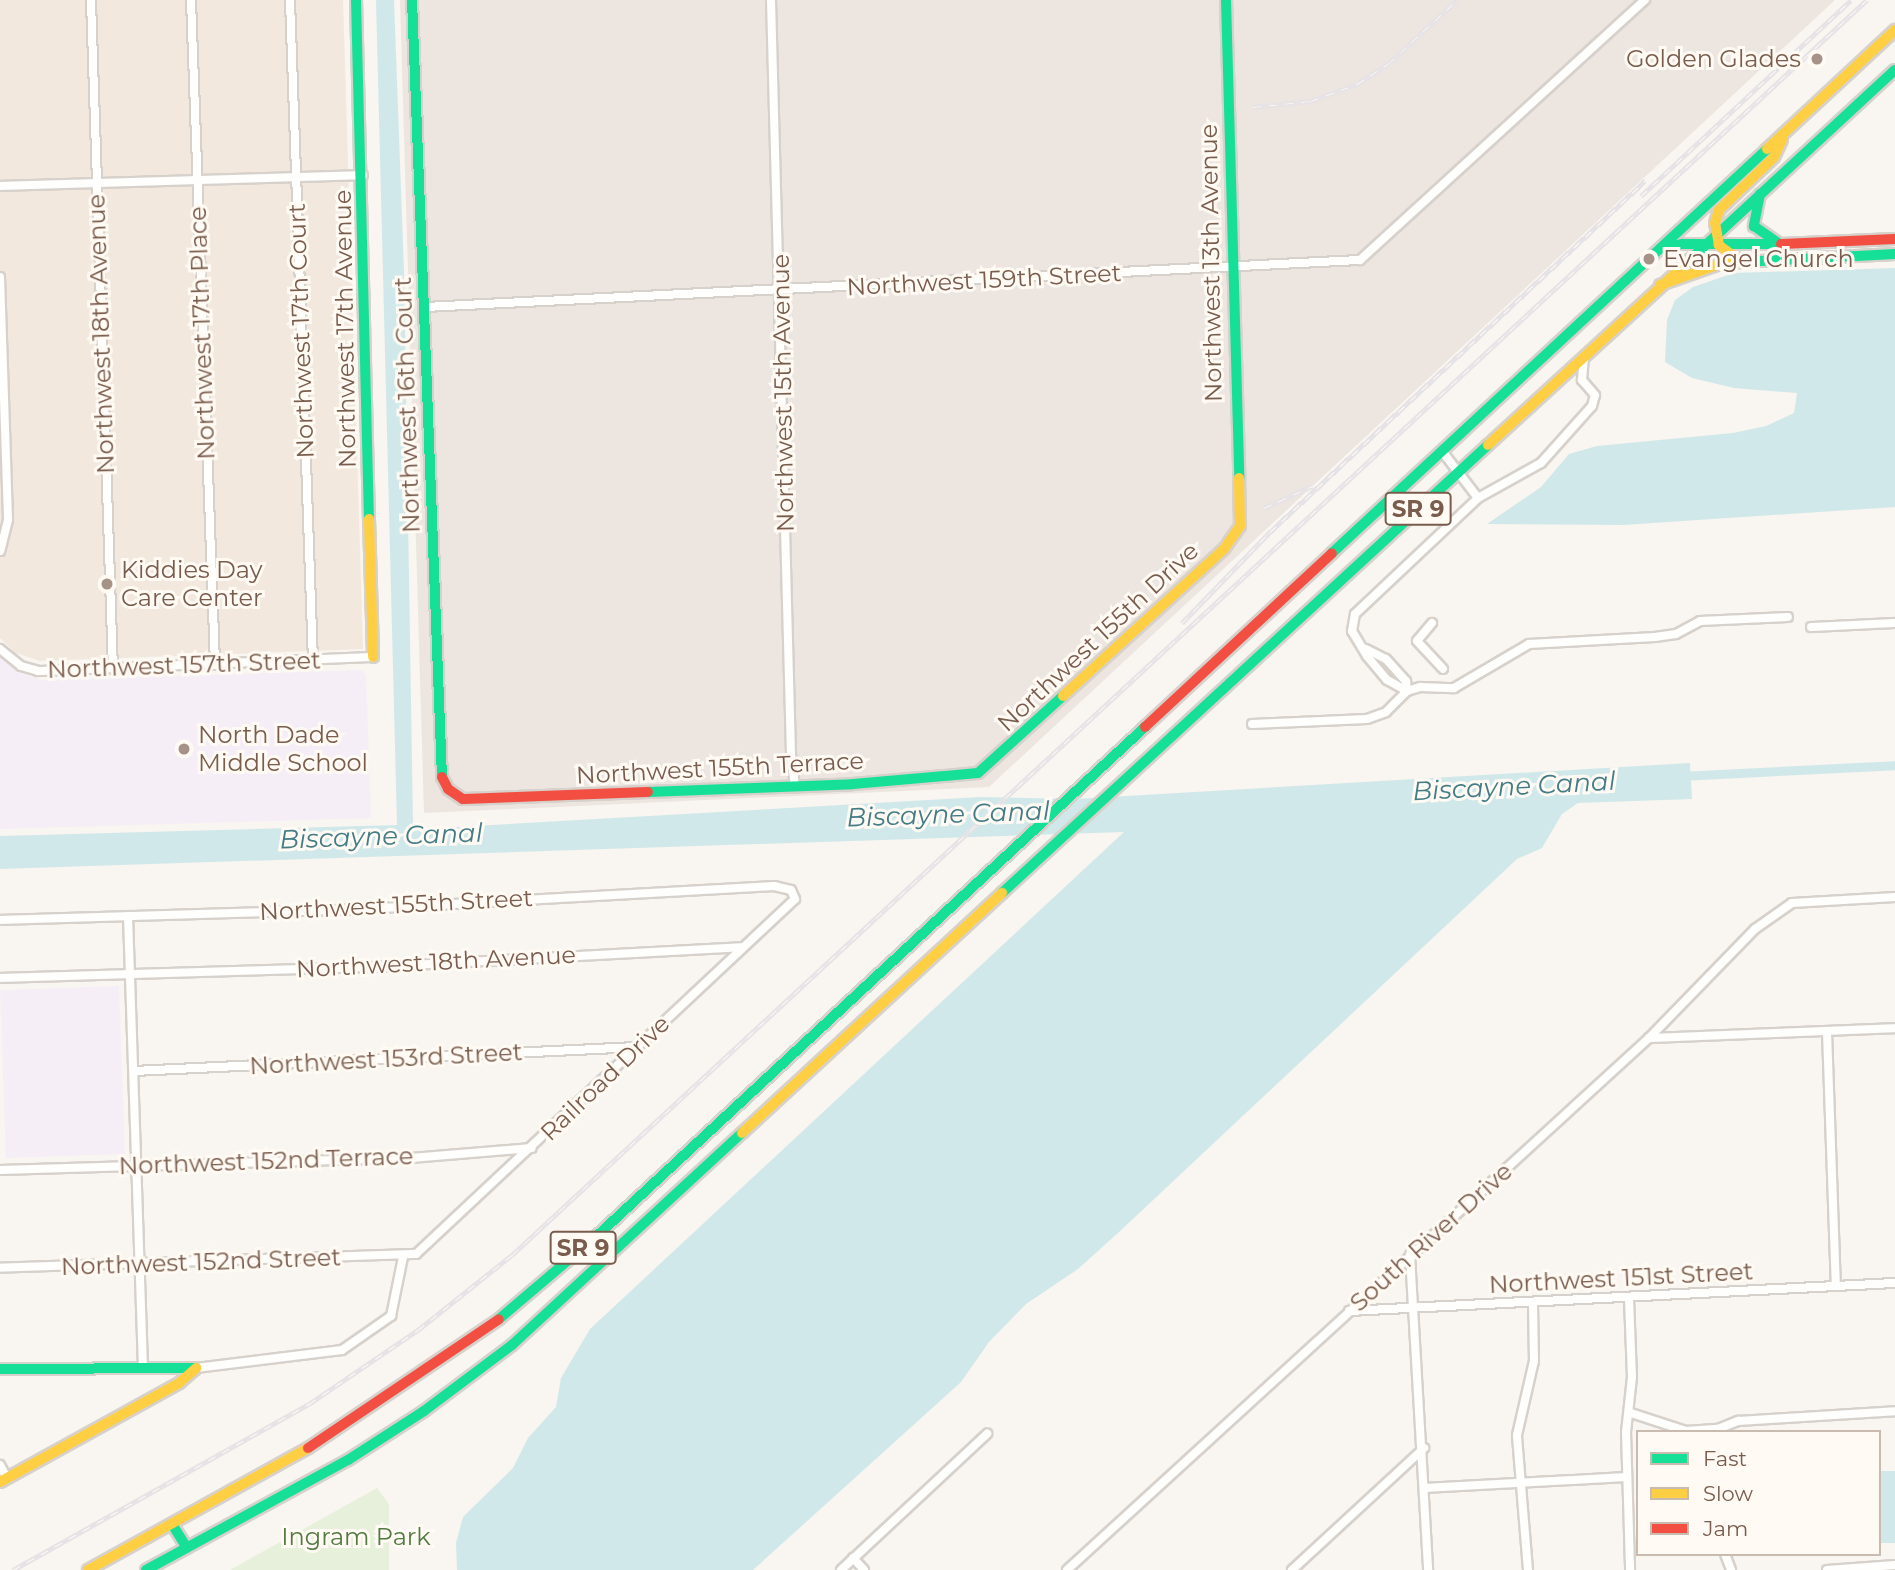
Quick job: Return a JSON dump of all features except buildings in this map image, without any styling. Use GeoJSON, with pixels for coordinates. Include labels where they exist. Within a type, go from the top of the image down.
{"type":"FeatureCollection","features":[{"type":"Feature","properties":{"kind":"main road","name":"Northwest 17th Avenue"},"geometry":{"type":"LineString","coordinates":[[356,0],[363,175],[373,657]]}},
{"type":"Feature","properties":{"kind":"main road","name":"Northwest 16th Court"},"geometry":{"type":"LineString","coordinates":[[412,0],[440,772],[448,789],[463,799]]}},
{"type":"Feature","properties":{"kind":"main road","name":"Northwest 13th Avenue"},"geometry":{"type":"LineString","coordinates":[[1226,0],[1240,526]]}},
{"type":"Feature","properties":{"kind":"main road","name":"SR 9"},"geometry":{"type":"LineString","coordinates":[[88,1570],[340,1432],[507,1314],[599,1234],[1895,30]]}},
{"type":"Feature","properties":{"kind":"main road"},"geometry":{"type":"LineString","coordinates":[[1717,239],[1760,193],[1895,70]]}},
{"type":"Feature","properties":{"kind":"main road"},"geometry":{"type":"LineString","coordinates":[[1717,239],[1719,210],[1774,157],[1785,133]]}},
{"type":"Feature","properties":{"kind":"main road"},"geometry":{"type":"LineString","coordinates":[[1760,193],[1754,226],[1781,244]]}},
{"type":"Feature","properties":{"kind":"main road"},"geometry":{"type":"LineString","coordinates":[[1717,239],[1742,262]]}},
{"type":"Feature","properties":{"kind":"main road"},"geometry":{"type":"LineString","coordinates":[[1660,249],[1704,244],[1717,239],[1781,244],[1895,239]]}},
{"type":"Feature","properties":{"kind":"main road","name":"SR 9"},"geometry":{"type":"LineString","coordinates":[[146,1570],[348,1460],[424,1411],[512,1345],[1704,244]]}},
{"type":"Feature","properties":{"kind":"main road"},"geometry":{"type":"LineString","coordinates":[[1660,285],[1720,264],[1895,254]]}},
{"type":"Feature","properties":{"kind":"main road","name":"Northwest 155th Drive"},"geometry":{"type":"LineString","coordinates":[[978,773],[1224,549],[1240,526]]}},
{"type":"Feature","properties":{"kind":"main road","name":"Northwest 155th Terrace"},"geometry":{"type":"LineString","coordinates":[[463,799],[795,786],[978,773]]}},
{"type":"Feature","properties":{"kind":"main road"},"geometry":{"type":"LineString","coordinates":[[0,1369],[196,1368]]}},
{"type":"Feature","properties":{"kind":"main road"},"geometry":{"type":"LineString","coordinates":[[4,1480],[179,1383],[196,1368]]}},
{"type":"Feature","properties":{"kind":"main road"},"geometry":{"type":"LineString","coordinates":[[172,1524],[187,1548]]}},
{"type":"Feature","properties":{"kind":"street","name":"Northwest 18th Avenue"},"geometry":{"type":"LineString","coordinates":[[91,0],[113,669]]}},
{"type":"Feature","properties":{"kind":"street","name":"Northwest 17th Place"},"geometry":{"type":"LineString","coordinates":[[191,0],[215,665]]}},
{"type":"Feature","properties":{"kind":"street","name":"Northwest 17th Court"},"geometry":{"type":"LineString","coordinates":[[290,0],[313,661]]}},
{"type":"Feature","properties":{"kind":"street","name":"Northwest 15th Avenue"},"geometry":{"type":"LineString","coordinates":[[771,0],[790,754],[795,786]]}},
{"type":"Feature","properties":{"kind":"street","name":"Northwest 159th Street"},"geometry":{"type":"LineString","coordinates":[[425,307],[1360,260],[1497,138],[1645,0]]}},
{"type":"Feature","properties":{"kind":"street"},"geometry":{"type":"LineString","coordinates":[[0,187],[363,175]]}},
{"type":"Feature","properties":{"kind":"street"},"geometry":{"type":"LineString","coordinates":[[0,277],[8,520],[0,551]]}},
{"type":"Feature","properties":{"kind":"street"},"geometry":{"type":"LineString","coordinates":[[1408,691],[1387,680],[1352,631],[1355,614],[1478,498],[1541,463],[1594,400],[1595,395],[1582,380],[1584,356]]}},
{"type":"Feature","properties":{"kind":"street"},"geometry":{"type":"LineString","coordinates":[[1442,451],[1478,498]]}},
{"type":"Feature","properties":{"kind":"street"},"geometry":{"type":"LineString","coordinates":[[1252,724],[1367,719],[1385,712],[1408,691],[1420,687],[1454,688],[1529,645],[1655,637],[1676,634],[1700,621],[1788,617]]}},
{"type":"Feature","properties":{"kind":"street"},"geometry":{"type":"LineString","coordinates":[[1432,623],[1417,641],[1443,669]]}},
{"type":"Feature","properties":{"kind":"street"},"geometry":{"type":"LineString","coordinates":[[1811,627],[1895,623]]}},
{"type":"Feature","properties":{"kind":"street","name":"Northwest 157th Street"},"geometry":{"type":"LineString","coordinates":[[0,649],[21,666],[38,671],[373,657]]}},
{"type":"Feature","properties":{"kind":"street"},"geometry":{"type":"LineString","coordinates":[[1366,649],[1386,659],[1406,681],[1408,691]]}},
{"type":"Feature","properties":{"kind":"street","name":"Northwest 155th Street"},"geometry":{"type":"LineString","coordinates":[[0,920],[363,909],[774,886],[791,890]]}},
{"type":"Feature","properties":{"kind":"street","name":"Railroad Drive"},"geometry":{"type":"LineString","coordinates":[[403,1257],[416,1254],[532,1148],[741,947],[786,910],[794,900],[791,890]]}},
{"type":"Feature","properties":{"kind":"street","name":"South River Drive"},"geometry":{"type":"LineString","coordinates":[[1068,1570],[1648,1038],[1755,929],[1792,903],[1895,897]]}},
{"type":"Feature","properties":{"kind":"street"},"geometry":{"type":"LineString","coordinates":[[128,916],[143,1367]]}},
{"type":"Feature","properties":{"kind":"street","name":"Northwest 18th Avenue"},"geometry":{"type":"LineString","coordinates":[[0,978],[741,947]]}},
{"type":"Feature","properties":{"kind":"street"},"geometry":{"type":"LineString","coordinates":[[1648,1038],[1895,1028]]}},
{"type":"Feature","properties":{"kind":"street"},"geometry":{"type":"LineString","coordinates":[[1827,1032],[1836,1286]]}},
{"type":"Feature","properties":{"kind":"street","name":"Northwest 153rd Street"},"geometry":{"type":"LineString","coordinates":[[134,1071],[638,1047]]}},
{"type":"Feature","properties":{"kind":"street","name":"Northwest 152nd Terrace"},"geometry":{"type":"LineString","coordinates":[[0,1170],[411,1157],[532,1148]]}},
{"type":"Feature","properties":{"kind":"street"},"geometry":{"type":"LineString","coordinates":[[1410,1255],[1424,1448],[1428,1570]]}},
{"type":"Feature","properties":{"kind":"street"},"geometry":{"type":"LineString","coordinates":[[196,1368],[342,1350],[391,1316],[403,1257]]}},
{"type":"Feature","properties":{"kind":"street","name":"Northwest 152nd Street"},"geometry":{"type":"LineString","coordinates":[[0,1268],[403,1257]]}},
{"type":"Feature","properties":{"kind":"street","name":"Northwest 151st Street"},"geometry":{"type":"LineString","coordinates":[[1349,1311],[1533,1305],[1895,1283]]}},
{"type":"Feature","properties":{"kind":"street"},"geometry":{"type":"LineString","coordinates":[[1629,1299],[1631,1413],[1626,1432],[1626,1476],[1630,1570]]}},
{"type":"Feature","properties":{"kind":"street"},"geometry":{"type":"LineString","coordinates":[[1528,1570],[1517,1434],[1534,1361],[1533,1305]]}},
{"type":"Feature","properties":{"kind":"street"},"geometry":{"type":"LineString","coordinates":[[1631,1413],[1673,1430],[1718,1430],[1738,1421],[1895,1411]]}},
{"type":"Feature","properties":{"kind":"street"},"geometry":{"type":"LineString","coordinates":[[841,1570],[987,1434]]}},
{"type":"Feature","properties":{"kind":"street"},"geometry":{"type":"LineString","coordinates":[[1292,1570],[1424,1448]]}},
{"type":"Feature","properties":{"kind":"street"},"geometry":{"type":"LineString","coordinates":[[0,1465],[4,1480]]}},
{"type":"Feature","properties":{"kind":"street"},"geometry":{"type":"LineString","coordinates":[[1424,1488],[1626,1476]]}},
{"type":"Feature","properties":{"kind":"street"},"geometry":{"type":"LineString","coordinates":[[853,1558],[864,1570]]}},
{"type":"Feature","properties":{"kind":"street"},"geometry":{"type":"LineString","coordinates":[[1827,1570],[1895,1565]]}},
{"type":"Feature","properties":{"kind":"shaded area"},"geometry":{"type":"Polygon","coordinates":[[[0,0],[343,0],[363,649],[40,661],[16,653],[0,638],[0,0]]]}},
{"type":"Feature","properties":{"kind":"shaded area"},"geometry":{"type":"Polygon","coordinates":[[[400,0],[1835,0],[989,787],[424,813],[400,0]]]}},
{"type":"Feature","properties":{"kind":"shaded area","name":"North Dade Middle School"},"geometry":{"type":"Polygon","coordinates":[[[0,658],[17,672],[41,680],[361,670],[366,675],[371,818],[0,829],[0,658]]]}},
{"type":"Feature","properties":{"kind":"shaded area"},"geometry":{"type":"Polygon","coordinates":[[[119,986],[125,1154],[6,1158],[0,990],[119,986]]]}},
{"type":"Feature","properties":{"kind":"green space","name":"Ingram Park"},"geometry":{"type":"Polygon","coordinates":[[[377,1488],[389,1504],[389,1570],[230,1570],[377,1488]]]}},
{"type":"Feature","properties":{"kind":"water"},"geometry":{"type":"Polygon","coordinates":[[[376,0],[394,0],[404,271],[413,824],[422,829],[981,797],[1075,799],[1690,763],[1692,799],[1578,803],[1562,814],[1542,848],[1517,859],[1119,1232],[1078,1269],[1026,1304],[989,1342],[961,1382],[753,1570],[457,1570],[456,1543],[463,1517],[513,1468],[528,1438],[556,1407],[561,1378],[590,1329],[1124,832],[0,869],[0,836],[397,825],[376,0]]]}},
{"type":"Feature","properties":{"kind":"water"},"geometry":{"type":"Polygon","coordinates":[[[1895,268],[1895,507],[1623,525],[1487,524],[1541,487],[1569,454],[1597,446],[1733,433],[1766,426],[1794,413],[1797,393],[1734,388],[1692,378],[1665,362],[1667,320],[1675,300],[1693,287],[1734,273],[1895,268]]]}},
{"type":"Feature","properties":{"kind":"water"},"geometry":{"type":"Polygon","coordinates":[[[1881,1471],[1895,1471],[1895,1543],[1881,1543],[1881,1471]]]}},
{"type":"Feature","properties":{"kind":"waterway","name":"Biscayne Canal"},"geometry":{"type":"LineString","coordinates":[[1680,776],[1895,765]]}},
{"type":"Feature","properties":{"kind":"railway"},"geometry":{"type":"LineString","coordinates":[[1253,107],[1311,101],[1357,84],[1388,64],[1457,0]]}},
{"type":"Feature","properties":{"kind":"railway"},"geometry":{"type":"LineString","coordinates":[[1641,196],[1851,0]]}},
{"type":"Feature","properties":{"kind":"railway"},"geometry":{"type":"LineString","coordinates":[[13,1570],[309,1404],[418,1330],[512,1255],[1867,0]]}},
{"type":"Feature","properties":{"kind":"railway"},"geometry":{"type":"LineString","coordinates":[[1182,623],[1270,532],[1645,181]]}},
{"type":"Feature","properties":{"kind":"railway"},"geometry":{"type":"LineString","coordinates":[[1264,508],[1312,486]]}},
{"type":"Feature","properties":{"kind":"traffic: fast"},"geometry":{"type":"LineString","coordinates":[[356,0],[369,519]]}},
{"type":"Feature","properties":{"kind":"traffic: fast"},"geometry":{"type":"LineString","coordinates":[[412,0],[442,777]]}},
{"type":"Feature","properties":{"kind":"traffic: fast"},"geometry":{"type":"LineString","coordinates":[[1226,0],[1239,478]]}},
{"type":"Feature","properties":{"kind":"traffic: fast"},"geometry":{"type":"LineString","coordinates":[[1682,267],[1895,70]]}},
{"type":"Feature","properties":{"kind":"traffic: fast"},"geometry":{"type":"LineString","coordinates":[[1332,553],[1767,149]]}},
{"type":"Feature","properties":{"kind":"traffic: fast"},"geometry":{"type":"LineString","coordinates":[[1760,194],[1754,226],[1780,244]]}},
{"type":"Feature","properties":{"kind":"traffic: fast"},"geometry":{"type":"LineString","coordinates":[[1660,249],[1682,244],[1781,244]]}},
{"type":"Feature","properties":{"kind":"traffic: fast"},"geometry":{"type":"LineString","coordinates":[[1742,262],[1895,254]]}},
{"type":"Feature","properties":{"kind":"traffic: fast"},"geometry":{"type":"LineString","coordinates":[[1002,893],[1488,445]]}},
{"type":"Feature","properties":{"kind":"traffic: fast"},"geometry":{"type":"LineString","coordinates":[[648,792],[853,784],[978,773],[1063,696]]}},
{"type":"Feature","properties":{"kind":"traffic: fast"},"geometry":{"type":"LineString","coordinates":[[499,1319],[599,1234],[1145,727]]}},
{"type":"Feature","properties":{"kind":"traffic: fast"},"geometry":{"type":"LineString","coordinates":[[146,1570],[348,1460],[424,1411],[512,1345],[742,1133]]}},
{"type":"Feature","properties":{"kind":"traffic: fast"},"geometry":{"type":"LineString","coordinates":[[0,1369],[196,1368]]}},
{"type":"Feature","properties":{"kind":"traffic: fast"},"geometry":{"type":"LineString","coordinates":[[172,1524],[187,1548]]}},
{"type":"Feature","properties":{"kind":"traffic: slow"},"geometry":{"type":"LineString","coordinates":[[1767,149],[1895,30]]}},
{"type":"Feature","properties":{"kind":"traffic: slow"},"geometry":{"type":"LineString","coordinates":[[1742,262],[1719,245],[1715,223],[1719,210],[1774,157],[1782,140]]}},
{"type":"Feature","properties":{"kind":"traffic: slow"},"geometry":{"type":"LineString","coordinates":[[1660,285],[1720,264],[1742,262]]}},
{"type":"Feature","properties":{"kind":"traffic: slow"},"geometry":{"type":"LineString","coordinates":[[1488,445],[1682,267]]}},
{"type":"Feature","properties":{"kind":"traffic: slow"},"geometry":{"type":"LineString","coordinates":[[1063,696],[1224,549],[1240,526],[1239,478]]}},
{"type":"Feature","properties":{"kind":"traffic: slow"},"geometry":{"type":"LineString","coordinates":[[369,519],[373,657]]}},
{"type":"Feature","properties":{"kind":"traffic: slow"},"geometry":{"type":"LineString","coordinates":[[742,1133],[1002,893]]}},
{"type":"Feature","properties":{"kind":"traffic: slow"},"geometry":{"type":"LineString","coordinates":[[0,1482],[179,1383],[196,1368]]}},
{"type":"Feature","properties":{"kind":"traffic: slow"},"geometry":{"type":"LineString","coordinates":[[88,1570],[308,1448]]}},
{"type":"Feature","properties":{"kind":"traffic: jam"},"geometry":{"type":"LineString","coordinates":[[1781,244],[1895,239]]}},
{"type":"Feature","properties":{"kind":"traffic: jam"},"geometry":{"type":"LineString","coordinates":[[1145,727],[1332,553]]}},
{"type":"Feature","properties":{"kind":"traffic: jam"},"geometry":{"type":"LineString","coordinates":[[442,777],[448,789],[463,799],[648,792]]}},
{"type":"Feature","properties":{"kind":"traffic: jam"},"geometry":{"type":"LineString","coordinates":[[308,1448],[499,1319]]}},
{"type":"Feature","properties":{"kind":"place","name":"Golden Glades"},"geometry":{"type":"Point","coordinates":[1817,59]}},
{"type":"Feature","properties":{"kind":"place","name":"Evangel Church"},"geometry":{"type":"Point","coordinates":[1649,259]}},
{"type":"Feature","properties":{"kind":"place","name":"Kiddies Day Care Center"},"geometry":{"type":"Point","coordinates":[107,584]}},
{"type":"Feature","properties":{"kind":"place","name":"North Dade Middle School"},"geometry":{"type":"Point","coordinates":[184,749]}}]}
